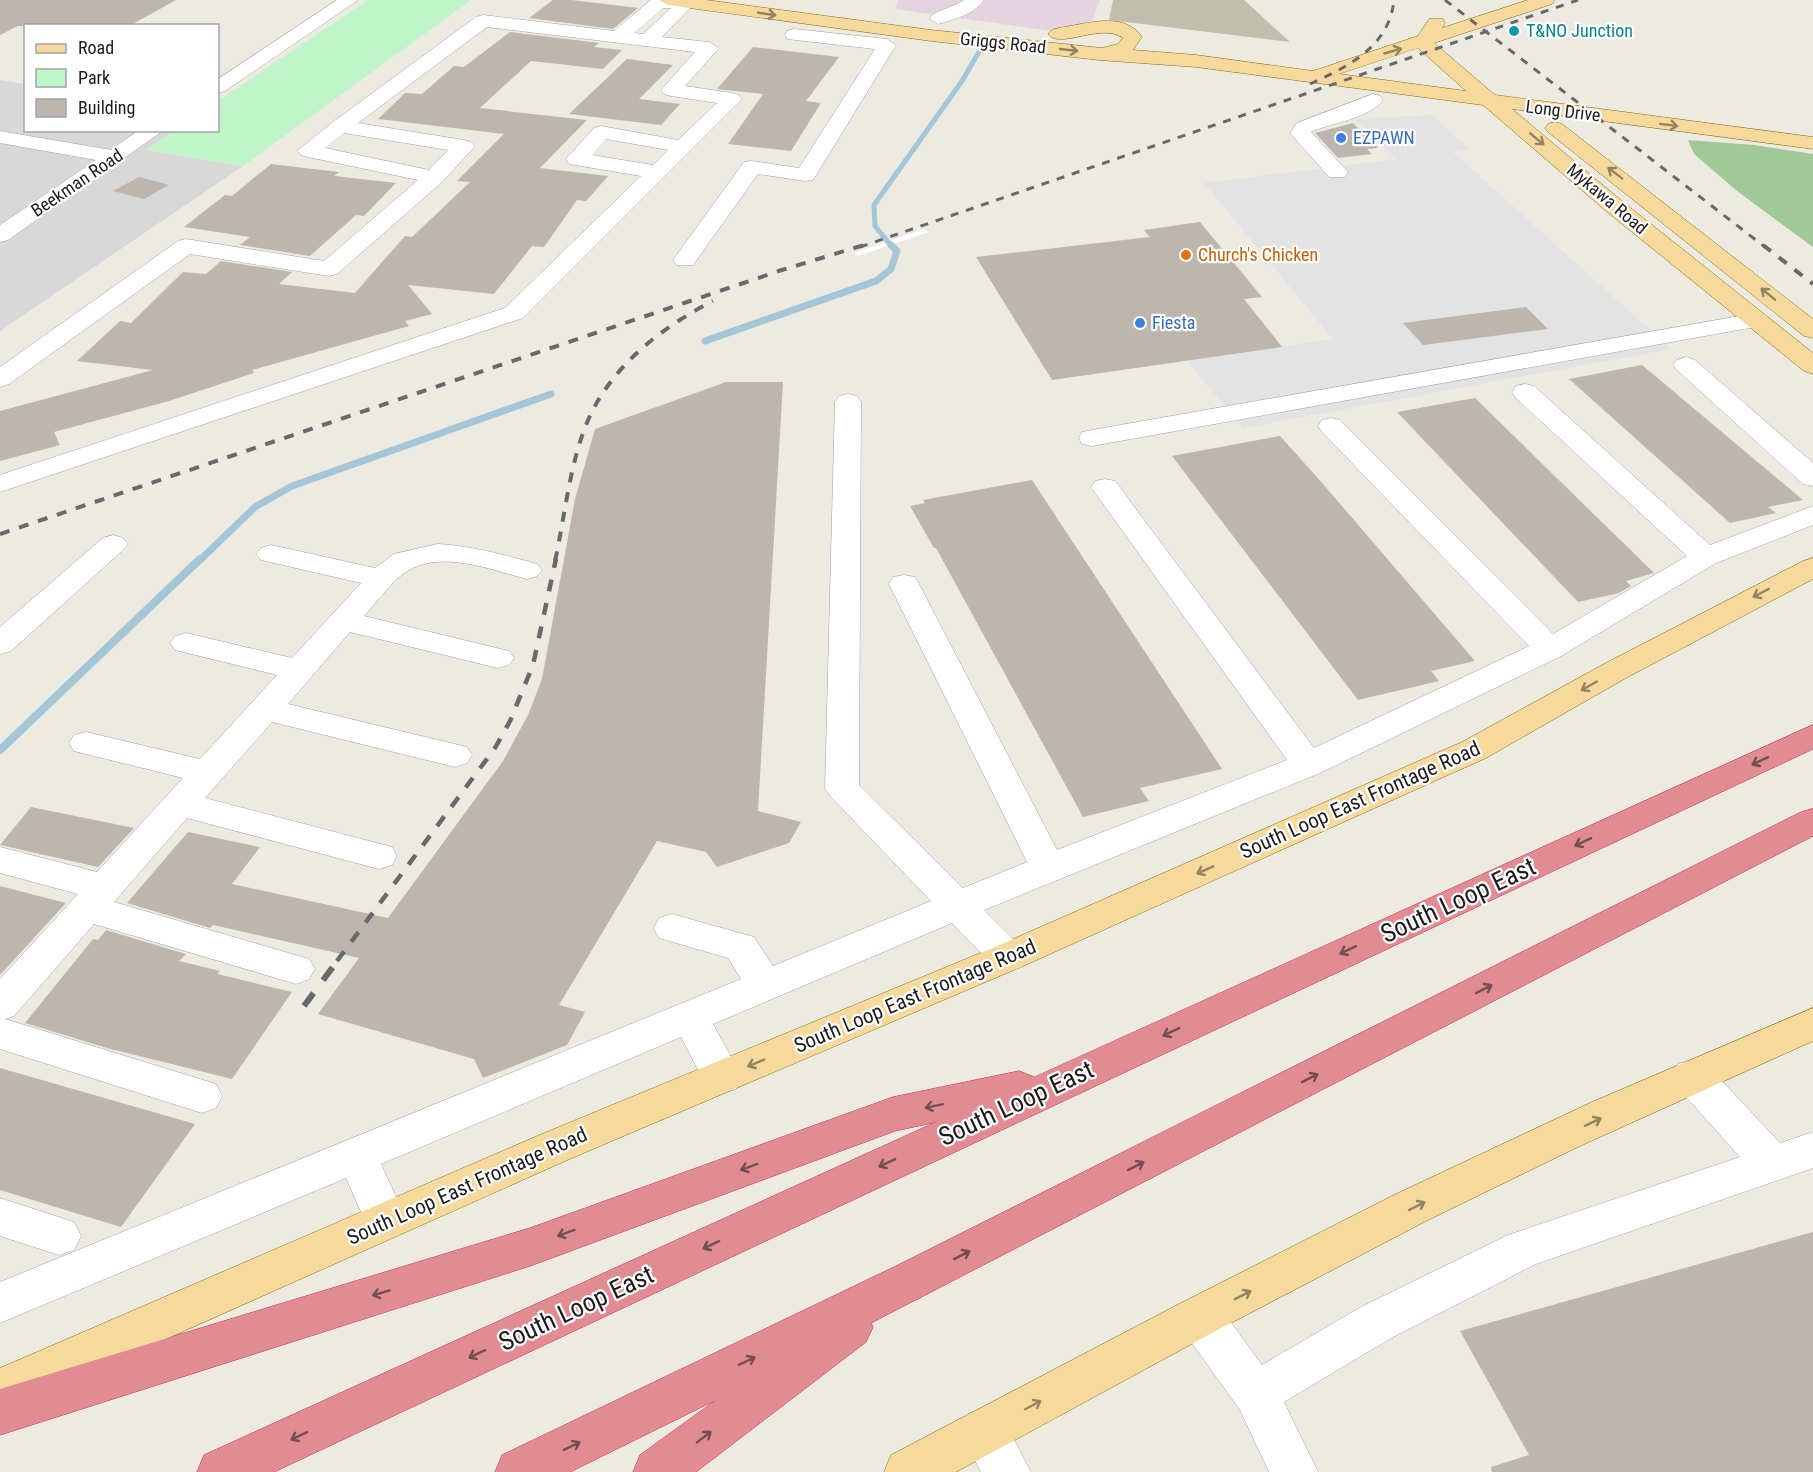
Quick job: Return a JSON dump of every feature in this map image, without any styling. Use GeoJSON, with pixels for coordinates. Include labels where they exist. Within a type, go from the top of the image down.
{"type":"FeatureCollection","features":[{"type":"Feature","properties":{"kind":"highway","name":"South Loop East"},"geometry":{"type":"LineString","coordinates":[[220,1472],[1813,736]]}},
{"type":"Feature","properties":{"kind":"highway"},"geometry":{"type":"LineString","coordinates":[[519,1472],[910,1281],[1813,821]]}},
{"type":"Feature","properties":{"kind":"highway"},"geometry":{"type":"LineString","coordinates":[[0,1412],[530,1247],[893,1114],[1074,1077]]}},
{"type":"Feature","properties":{"kind":"highway"},"geometry":{"type":"LineString","coordinates":[[657,1472],[910,1281]]}},
{"type":"Feature","properties":{"kind":"main road","name":"Griggs Road"},"geometry":{"type":"LineString","coordinates":[[668,0],[859,34],[1309,70],[1337,68],[1423,42]]}},
{"type":"Feature","properties":{"kind":"main road","name":"Griggs Road"},"geometry":{"type":"LineString","coordinates":[[1439,29],[1506,0]]}},
{"type":"Feature","properties":{"kind":"main road","name":"Griggs Road"},"geometry":{"type":"LineString","coordinates":[[1128,42],[1309,70],[1439,29],[1546,0]]}},
{"type":"Feature","properties":{"kind":"main road","name":"Griggs Road"},"geometry":{"type":"LineString","coordinates":[[886,11],[1057,34],[1089,28],[1113,27],[1123,29],[1133,37],[1128,42]]}},
{"type":"Feature","properties":{"kind":"main road"},"geometry":{"type":"LineString","coordinates":[[1423,42],[1439,29]]}},
{"type":"Feature","properties":{"kind":"main road","name":"Mykawa Road"},"geometry":{"type":"LineString","coordinates":[[1439,29],[1450,48],[1486,78],[1498,95],[1614,206],[1813,366]]}},
{"type":"Feature","properties":{"kind":"main road"},"geometry":{"type":"LineString","coordinates":[[1100,54],[1125,48],[1128,42]]}},
{"type":"Feature","properties":{"kind":"main road","name":"Mykawa Road"},"geometry":{"type":"LineString","coordinates":[[1423,42],[1473,85],[1498,95]]}},
{"type":"Feature","properties":{"kind":"main road"},"geometry":{"type":"LineString","coordinates":[[1337,68],[1473,85]]}},
{"type":"Feature","properties":{"kind":"main road","name":"Long Drive"},"geometry":{"type":"LineString","coordinates":[[1309,70],[1770,130],[1813,143]]}},
{"type":"Feature","properties":{"kind":"main road","name":"Long Drive"},"geometry":{"type":"LineString","coordinates":[[1498,95],[1528,106],[1770,130],[1813,129]]}},
{"type":"Feature","properties":{"kind":"main road","name":"Mykawa Road"},"geometry":{"type":"LineString","coordinates":[[1528,106],[1813,331]]}},
{"type":"Feature","properties":{"kind":"main road"},"geometry":{"type":"LineString","coordinates":[[1614,206],[1651,201]]}},
{"type":"Feature","properties":{"kind":"main road"},"geometry":{"type":"LineString","coordinates":[[1675,254],[1712,249]]}},
{"type":"Feature","properties":{"kind":"main road","name":"South Loop East Frontage Road"},"geometry":{"type":"LineString","coordinates":[[0,1391],[386,1221],[1008,957],[1474,750],[1615,671],[1813,567]]}},
{"type":"Feature","properties":{"kind":"main road"},"geometry":{"type":"LineString","coordinates":[[908,1472],[1200,1317],[1484,1172],[1692,1076],[1813,1024]]}},
{"type":"Feature","properties":{"kind":"street"},"geometry":{"type":"LineString","coordinates":[[219,86],[349,0]]}},
{"type":"Feature","properties":{"kind":"street"},"geometry":{"type":"LineString","coordinates":[[938,18],[962,10],[975,0]]}},
{"type":"Feature","properties":{"kind":"street"},"geometry":{"type":"LineString","coordinates":[[981,0],[982,21]]}},
{"type":"Feature","properties":{"kind":"street"},"geometry":{"type":"LineString","coordinates":[[434,177],[308,151],[483,21],[618,37],[643,31],[665,24],[681,8],[674,1],[657,4],[643,31]]}},
{"type":"Feature","properties":{"kind":"street"},"geometry":{"type":"LineString","coordinates":[[0,484],[514,313],[732,99],[671,90],[709,48],[643,31]]}},
{"type":"Feature","properties":{"kind":"street"},"geometry":{"type":"LineString","coordinates":[[685,260],[752,167],[805,175],[887,45],[859,34],[794,35]]}},
{"type":"Feature","properties":{"kind":"street"},"geometry":{"type":"LineString","coordinates":[[1337,172],[1300,133],[1304,127],[1349,112],[1372,100]]}},
{"type":"Feature","properties":{"kind":"street"},"geometry":{"type":"LineString","coordinates":[[0,379],[186,246],[329,269],[434,177],[465,146],[340,126]]}},
{"type":"Feature","properties":{"kind":"street","name":"Beekman Road"},"geometry":{"type":"LineString","coordinates":[[0,235],[151,132]]}},
{"type":"Feature","properties":{"kind":"street"},"geometry":{"type":"LineString","coordinates":[[657,172],[577,159],[601,132],[683,147]]}},
{"type":"Feature","properties":{"kind":"street"},"geometry":{"type":"LineString","coordinates":[[0,137],[115,157]]}},
{"type":"Feature","properties":{"kind":"street"},"geometry":{"type":"LineString","coordinates":[[1092,438],[1757,320]]}},
{"type":"Feature","properties":{"kind":"street"},"geometry":{"type":"LineString","coordinates":[[1686,365],[1813,478]]}},
{"type":"Feature","properties":{"kind":"street"},"geometry":{"type":"LineString","coordinates":[[1525,392],[1706,557]]}},
{"type":"Feature","properties":{"kind":"street"},"geometry":{"type":"LineString","coordinates":[[848,402],[842,788],[1008,957]]}},
{"type":"Feature","properties":{"kind":"street"},"geometry":{"type":"LineString","coordinates":[[1331,426],[1550,649]]}},
{"type":"Feature","properties":{"kind":"street"},"geometry":{"type":"LineString","coordinates":[[1105,487],[1308,765]]}},
{"type":"Feature","properties":{"kind":"street"},"geometry":{"type":"LineString","coordinates":[[0,1303],[959,908],[1048,868],[1308,765],[1550,649],[1706,557],[1813,515]]}},
{"type":"Feature","properties":{"kind":"street"},"geometry":{"type":"LineString","coordinates":[[0,644],[113,544]]}},
{"type":"Feature","properties":{"kind":"street"},"geometry":{"type":"LineString","coordinates":[[0,1005],[381,578],[403,559],[427,552],[452,553],[527,570]]}},
{"type":"Feature","properties":{"kind":"street"},"geometry":{"type":"LineString","coordinates":[[271,555],[381,578]]}},
{"type":"Feature","properties":{"kind":"street"},"geometry":{"type":"LineString","coordinates":[[904,584],[1048,868]]}},
{"type":"Feature","properties":{"kind":"street"},"geometry":{"type":"LineString","coordinates":[[343,621],[498,658]]}},
{"type":"Feature","properties":{"kind":"street"},"geometry":{"type":"LineString","coordinates":[[186,643],[299,670]]}},
{"type":"Feature","properties":{"kind":"street"},"geometry":{"type":"LineString","coordinates":[[265,709],[455,755]]}},
{"type":"Feature","properties":{"kind":"street"},"geometry":{"type":"LineString","coordinates":[[86,743],[208,773]]}},
{"type":"Feature","properties":{"kind":"street"},"geometry":{"type":"LineString","coordinates":[[180,804],[379,856]]}},
{"type":"Feature","properties":{"kind":"street"},"geometry":{"type":"LineString","coordinates":[[0,860],[96,898],[296,969]]}},
{"type":"Feature","properties":{"kind":"street"},"geometry":{"type":"LineString","coordinates":[[672,928],[741,947],[766,987]]}},
{"type":"Feature","properties":{"kind":"street"},"geometry":{"type":"LineString","coordinates":[[690,1018],[722,1077]]}},
{"type":"Feature","properties":{"kind":"street"},"geometry":{"type":"LineString","coordinates":[[0,1033],[202,1096]]}},
{"type":"Feature","properties":{"kind":"street"},"geometry":{"type":"LineString","coordinates":[[1692,1076],[1772,1163]]}},
{"type":"Feature","properties":{"kind":"street"},"geometry":{"type":"LineString","coordinates":[[1256,1394],[1377,1322],[1523,1249],[1813,1150]]}},
{"type":"Feature","properties":{"kind":"street"},"geometry":{"type":"LineString","coordinates":[[357,1156],[386,1221]]}},
{"type":"Feature","properties":{"kind":"street"},"geometry":{"type":"LineString","coordinates":[[0,1217],[59,1236]]}},
{"type":"Feature","properties":{"kind":"street"},"geometry":{"type":"LineString","coordinates":[[1200,1317],[1256,1394],[1294,1472]]}},
{"type":"Feature","properties":{"kind":"street"},"geometry":{"type":"LineString","coordinates":[[984,1431],[1007,1472]]}},
{"type":"Feature","properties":{"kind":"shaded area"},"geometry":{"type":"Polygon","coordinates":[[[898,0],[1100,0],[1092,21],[1051,31],[895,9],[898,0]]]}},
{"type":"Feature","properties":{"kind":"shaded area"},"geometry":{"type":"Polygon","coordinates":[[[1113,0],[1244,0],[1290,42],[1109,20],[1113,0]]]}},
{"type":"Feature","properties":{"kind":"shaded area"},"geometry":{"type":"Polygon","coordinates":[[[0,80],[24,84],[24,132],[173,132],[146,150],[243,166],[0,331],[0,80]]]}},
{"type":"Feature","properties":{"kind":"shaded area"},"geometry":{"type":"Polygon","coordinates":[[[1432,115],[1470,150],[1453,152],[1671,349],[1243,428],[1187,361],[1333,339],[1204,183],[1396,159],[1354,119],[1432,115]]]}},
{"type":"Feature","properties":{"kind":"green space"},"geometry":{"type":"Polygon","coordinates":[[[368,0],[471,0],[243,166],[146,150],[173,132],[219,132],[219,100],[368,0]]]}},
{"type":"Feature","properties":{"kind":"green space"},"geometry":{"type":"Polygon","coordinates":[[[1688,140],[1754,145],[1813,154],[1813,247],[1737,191],[1694,154],[1688,140]]]}},
{"type":"Feature","properties":{"kind":"pier"},"geometry":{"type":"Polygon","coordinates":[[[924,229],[929,232],[858,256],[854,253],[924,229]]]}},
{"type":"Feature","properties":{"kind":"building"},"geometry":{"type":"Polygon","coordinates":[[[0,0],[176,0],[133,24],[24,24],[24,26],[18,26],[0,35],[0,0]]]}},
{"type":"Feature","properties":{"kind":"building"},"geometry":{"type":"Polygon","coordinates":[[[553,0],[638,8],[613,29],[529,18],[553,0]]]}},
{"type":"Feature","properties":{"kind":"building"},"geometry":{"type":"Polygon","coordinates":[[[510,32],[599,43],[594,47],[622,50],[603,69],[531,61],[480,108],[587,120],[540,168],[608,176],[586,201],[577,200],[544,247],[532,246],[494,294],[408,285],[432,314],[405,321],[409,326],[252,370],[254,373],[169,401],[54,432],[60,445],[0,461],[0,411],[153,370],[77,361],[120,321],[131,323],[183,272],[206,274],[221,261],[292,272],[279,284],[355,293],[405,236],[412,237],[470,182],[457,181],[504,134],[378,119],[405,93],[422,94],[454,66],[464,67],[510,32]]]}},
{"type":"Feature","properties":{"kind":"building"},"geometry":{"type":"Polygon","coordinates":[[[753,47],[839,57],[806,101],[821,103],[791,151],[728,144],[763,94],[717,89],[753,47]]]}},
{"type":"Feature","properties":{"kind":"building"},"geometry":{"type":"Polygon","coordinates":[[[627,59],[673,65],[639,99],[680,104],[661,125],[569,114],[627,59]]]}},
{"type":"Feature","properties":{"kind":"building","name":"EZPAWN"},"geometry":{"type":"Polygon","coordinates":[[[1353,123],[1378,148],[1367,149],[1372,154],[1338,158],[1315,133],[1353,123]]]}},
{"type":"Feature","properties":{"kind":"building"},"geometry":{"type":"Polygon","coordinates":[[[271,164],[339,172],[334,176],[396,183],[364,216],[356,215],[310,256],[240,245],[250,237],[184,227],[225,195],[232,196],[271,164]]]}},
{"type":"Feature","properties":{"kind":"building"},"geometry":{"type":"Polygon","coordinates":[[[139,177],[169,185],[144,199],[113,191],[139,177]]]}},
{"type":"Feature","properties":{"kind":"building","name":"Fiesta"},"geometry":{"type":"Polygon","coordinates":[[[1200,222],[1262,297],[1244,299],[1282,347],[1052,380],[976,257],[1150,237],[1144,230],[1200,222]]]}},
{"type":"Feature","properties":{"kind":"building"},"geometry":{"type":"Polygon","coordinates":[[[1526,307],[1548,329],[1423,345],[1403,323],[1526,307]]]}},
{"type":"Feature","properties":{"kind":"building"},"geometry":{"type":"Polygon","coordinates":[[[1642,365],[1803,500],[1768,507],[1776,513],[1730,523],[1569,379],[1642,365]]]}},
{"type":"Feature","properties":{"kind":"building"},"geometry":{"type":"Polygon","coordinates":[[[726,382],[783,382],[758,811],[801,822],[789,843],[717,867],[706,852],[657,841],[559,1005],[585,1012],[567,1045],[483,1078],[474,1059],[318,1014],[359,958],[213,925],[210,928],[127,903],[188,832],[260,847],[232,884],[388,918],[503,761],[528,715],[542,679],[575,499],[595,429],[726,382]]]}},
{"type":"Feature","properties":{"kind":"building"},"geometry":{"type":"Polygon","coordinates":[[[1475,398],[1654,573],[1626,581],[1631,586],[1619,593],[1578,602],[1397,412],[1475,398]]]}},
{"type":"Feature","properties":{"kind":"building"},"geometry":{"type":"Polygon","coordinates":[[[1280,436],[1475,661],[1431,671],[1439,681],[1358,700],[1172,456],[1280,436]]]}},
{"type":"Feature","properties":{"kind":"building"},"geometry":{"type":"Polygon","coordinates":[[[1032,480],[1222,769],[1140,788],[1149,801],[1083,817],[936,548],[910,506],[925,503],[923,500],[1032,480]]]}},
{"type":"Feature","properties":{"kind":"building"},"geometry":{"type":"Polygon","coordinates":[[[31,807],[134,828],[98,867],[0,845],[31,807]]]}},
{"type":"Feature","properties":{"kind":"building"},"geometry":{"type":"Polygon","coordinates":[[[0,886],[66,903],[0,975],[0,886]]]}},
{"type":"Feature","properties":{"kind":"building"},"geometry":{"type":"Polygon","coordinates":[[[106,930],[186,954],[179,961],[220,971],[217,974],[292,992],[232,1079],[107,1048],[25,1023],[93,939],[98,940],[106,930]]]}},
{"type":"Feature","properties":{"kind":"building"},"geometry":{"type":"Polygon","coordinates":[[[0,1068],[195,1124],[121,1227],[0,1190],[0,1068]]]}},
{"type":"Feature","properties":{"kind":"building"},"geometry":{"type":"Polygon","coordinates":[[[1813,1232],[1813,1472],[1492,1472],[1491,1467],[1529,1455],[1460,1331],[1813,1232]]]}},
{"type":"Feature","properties":{"kind":"waterway"},"geometry":{"type":"LineString","coordinates":[[892,247],[875,226],[874,205],[962,81],[980,50]]}},
{"type":"Feature","properties":{"kind":"waterway"},"geometry":{"type":"LineString","coordinates":[[705,341],[876,281],[891,269],[897,251],[891,245]]}},
{"type":"Feature","properties":{"kind":"waterway"},"geometry":{"type":"LineString","coordinates":[[199,561],[255,507],[292,486],[551,394]]}},
{"type":"Feature","properties":{"kind":"waterway"},"geometry":{"type":"LineString","coordinates":[[0,750],[200,559]]}},
{"type":"Feature","properties":{"kind":"railway"},"geometry":{"type":"LineString","coordinates":[[1310,84],[1339,70],[1365,53],[1384,30],[1391,16],[1394,0]]}},
{"type":"Feature","properties":{"kind":"railway"},"geometry":{"type":"LineString","coordinates":[[1445,0],[1486,32]]}},
{"type":"Feature","properties":{"kind":"railway"},"geometry":{"type":"LineString","coordinates":[[1486,32],[1578,0]]}},
{"type":"Feature","properties":{"kind":"railway"},"geometry":{"type":"LineString","coordinates":[[860,247],[1486,32]]}},
{"type":"Feature","properties":{"kind":"railway"},"geometry":{"type":"LineString","coordinates":[[1486,32],[1765,247]]}},
{"type":"Feature","properties":{"kind":"railway"},"geometry":{"type":"LineString","coordinates":[[0,534],[782,270],[864,245]]}},
{"type":"Feature","properties":{"kind":"railway"},"geometry":{"type":"LineString","coordinates":[[1763,245],[1813,284]]}},
{"type":"Feature","properties":{"kind":"railway"},"geometry":{"type":"LineString","coordinates":[[555,561],[577,452],[582,434],[599,399],[611,381],[641,349],[675,323],[713,301]]}},
{"type":"Feature","properties":{"kind":"railway"},"geometry":{"type":"LineString","coordinates":[[337,961],[495,748],[510,721],[533,665],[556,559]]}},
{"type":"Feature","properties":{"kind":"railway"},"geometry":{"type":"LineString","coordinates":[[304,1006],[338,960]]}},
{"type":"Feature","properties":{"kind":"place","name":"T&NO Junction"},"geometry":{"type":"Point","coordinates":[1514,31]}},
{"type":"Feature","properties":{"kind":"place","name":"EZPAWN"},"geometry":{"type":"Point","coordinates":[1341,138]}},
{"type":"Feature","properties":{"kind":"place","name":"Church's Chicken"},"geometry":{"type":"Point","coordinates":[1186,255]}},
{"type":"Feature","properties":{"kind":"place","name":"Fiesta"},"geometry":{"type":"Point","coordinates":[1140,323]}}]}
